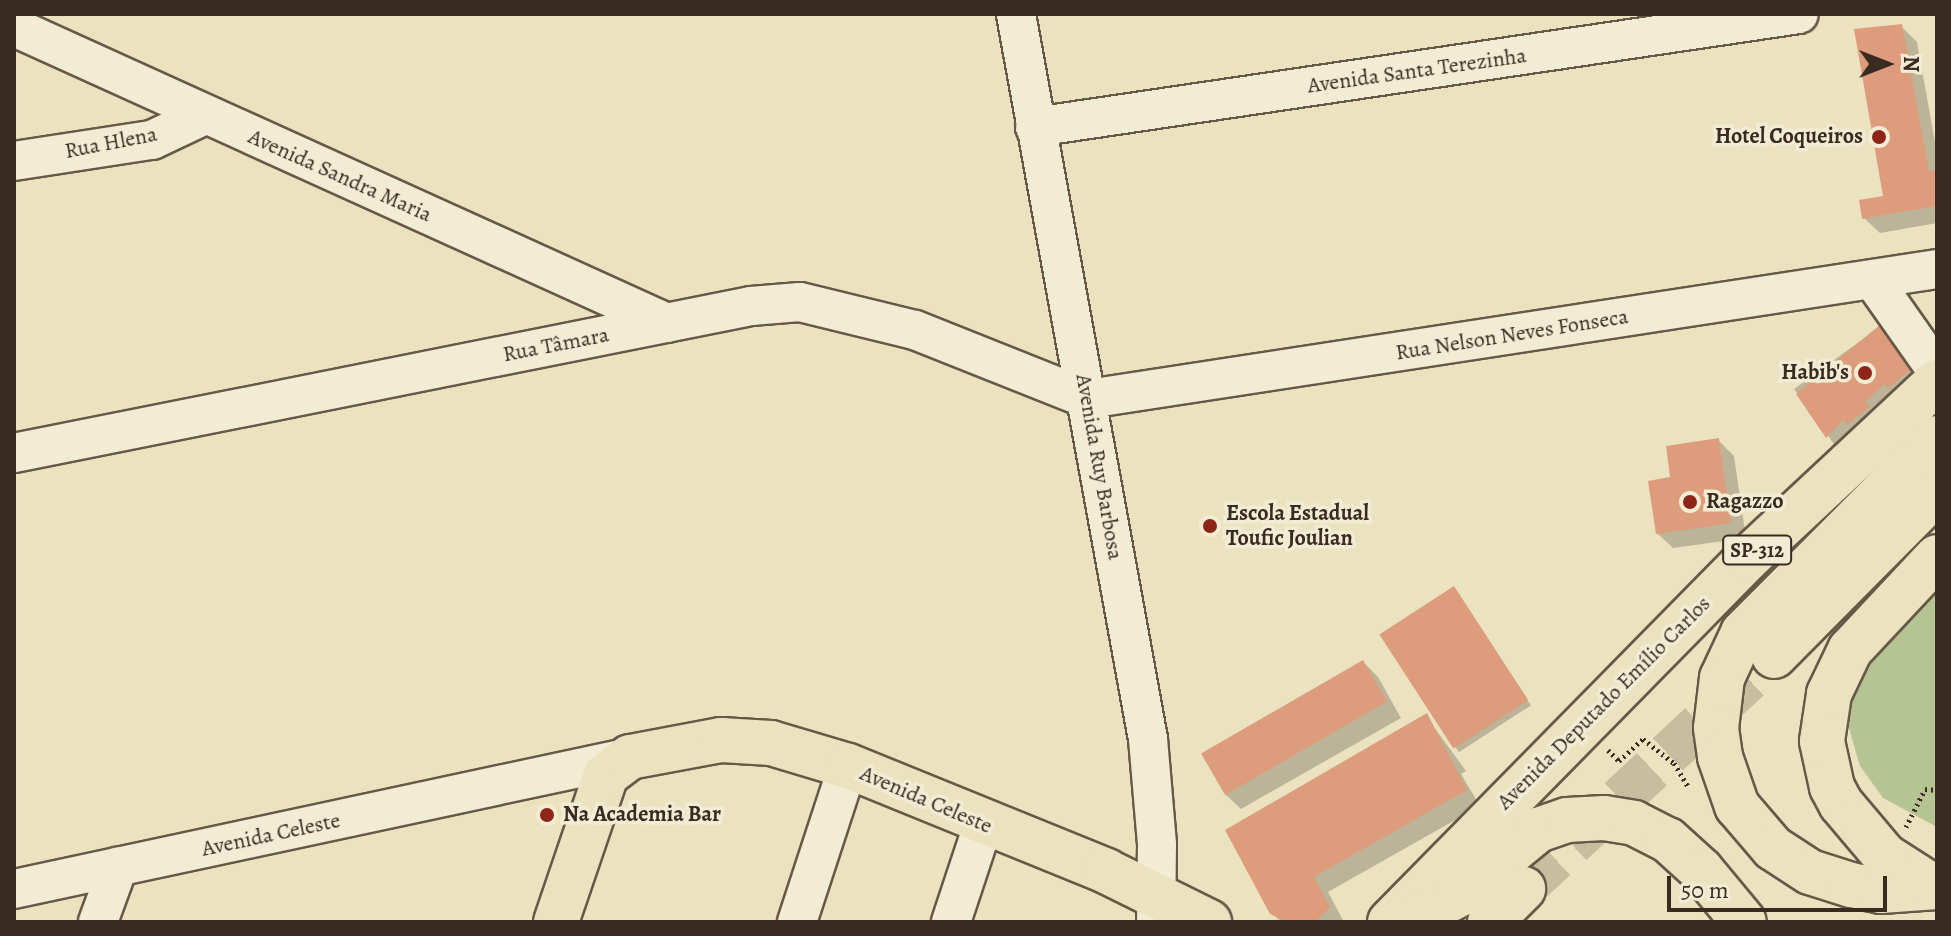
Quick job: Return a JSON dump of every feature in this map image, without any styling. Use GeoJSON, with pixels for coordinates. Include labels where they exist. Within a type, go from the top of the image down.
{"type":"FeatureCollection","features":[{"type":"Feature","properties":{"kind":"main road","name":"Avenida Deputado Emílio Carlos"},"geometry":{"type":"LineString","coordinates":[[1390,922],[1747,559],[1937,382]]}},
{"type":"Feature","properties":{"kind":"main road"},"geometry":{"type":"LineString","coordinates":[[1934,887],[1881,891],[1851,885],[1810,872],[1773,848],[1737,806],[1720,757],[1716,728],[1722,678],[1743,633],[1937,438]]}},
{"type":"Feature","properties":{"kind":"main road"},"geometry":{"type":"LineString","coordinates":[[1774,656],[1937,492]]}},
{"type":"Feature","properties":{"kind":"main road"},"geometry":{"type":"LineString","coordinates":[[1934,887],[1871,842],[1832,787],[1822,741],[1825,711],[1837,671],[1850,650],[1937,557]]}},
{"type":"Feature","properties":{"kind":"main road","name":"Avenida Celeste"},"geometry":{"type":"LineString","coordinates":[[630,757],[695,743],[743,740],[848,766],[983,825],[1155,908],[1209,922]]}},
{"type":"Feature","properties":{"kind":"main road"},"geometry":{"type":"LineString","coordinates":[[556,922],[606,775],[630,757]]}},
{"type":"Feature","properties":{"kind":"main road"},"geometry":{"type":"LineString","coordinates":[[1407,922],[1485,910],[1538,830],[1567,820],[1604,818],[1646,827],[1668,840],[1701,870],[1744,922]]}},
{"type":"Feature","properties":{"kind":"street","name":"Avenida Ruy Barbosa"},"geometry":{"type":"LineString","coordinates":[[1016,14],[1148,739],[1157,845],[1155,908]]}},
{"type":"Feature","properties":{"kind":"street","name":"Avenida Santa Terezinha"},"geometry":{"type":"LineString","coordinates":[[1035,127],[1799,14]]}},
{"type":"Feature","properties":{"kind":"street","name":"Avenida Sandra Maria"},"geometry":{"type":"LineString","coordinates":[[14,27],[667,323]]}},
{"type":"Feature","properties":{"kind":"street","name":"Rua Hlena"},"geometry":{"type":"LineString","coordinates":[[14,161],[152,140],[205,115]]}},
{"type":"Feature","properties":{"kind":"street","name":"Rua Nelson Neves Fonseca"},"geometry":{"type":"LineString","coordinates":[[1088,399],[1937,269]]}},
{"type":"Feature","properties":{"kind":"street"},"geometry":{"type":"LineString","coordinates":[[1873,280],[1937,371]]}},
{"type":"Feature","properties":{"kind":"street","name":"Rua Tâmara"},"geometry":{"type":"LineString","coordinates":[[14,453],[751,306],[800,302],[849,311],[915,330],[1088,399]]}},
{"type":"Feature","properties":{"kind":"street","name":"Avenida Celeste"},"geometry":{"type":"LineString","coordinates":[[14,889],[630,757]]}},
{"type":"Feature","properties":{"kind":"street"},"geometry":{"type":"LineString","coordinates":[[797,922],[848,766]]}},
{"type":"Feature","properties":{"kind":"street","name":"Avenida Celeste"},"geometry":{"type":"LineString","coordinates":[[528,781],[575,791],[589,806],[591,820]]}},
{"type":"Feature","properties":{"kind":"street"},"geometry":{"type":"LineString","coordinates":[[951,922],[983,825]]}},
{"type":"Feature","properties":{"kind":"street"},"geometry":{"type":"LineString","coordinates":[[98,922],[118,867]]}},
{"type":"Feature","properties":{"kind":"path"},"geometry":{"type":"LineString","coordinates":[[1891,859],[1925,789],[1937,790]]}},
{"type":"Feature","properties":{"kind":"green space"},"geometry":{"type":"Polygon","coordinates":[[[1937,590],[1937,827],[1883,798],[1860,766],[1848,725],[1855,681],[1894,630],[1937,590]]]}},
{"type":"Feature","properties":{"kind":"building"},"geometry":{"type":"Polygon","coordinates":[[[1902,24],[1929,171],[1937,170],[1937,206],[1862,219],[1859,200],[1883,196],[1854,29],[1902,24]]]}},
{"type":"Feature","properties":{"kind":"building","name":"Habib's"},"geometry":{"type":"Polygon","coordinates":[[[1892,315],[1922,361],[1888,388],[1885,384],[1865,402],[1870,406],[1847,425],[1843,420],[1826,438],[1796,394],[1892,315]]]}},
{"type":"Feature","properties":{"kind":"building","name":"Ragazzo"},"geometry":{"type":"Polygon","coordinates":[[[1719,438],[1731,523],[1656,534],[1648,481],[1670,477],[1666,446],[1719,438]]]}},
{"type":"Feature","properties":{"kind":"building"},"geometry":{"type":"Polygon","coordinates":[[[1454,586],[1528,700],[1453,749],[1379,634],[1454,586]]]}},
{"type":"Feature","properties":{"kind":"building"},"geometry":{"type":"Polygon","coordinates":[[[1363,660],[1387,702],[1225,795],[1201,754],[1363,660]]]}},
{"type":"Feature","properties":{"kind":"building"},"geometry":{"type":"Polygon","coordinates":[[[1427,713],[1467,790],[1314,877],[1330,907],[1315,922],[1287,922],[1270,914],[1225,830],[1427,713]]]}},
{"type":"Feature","properties":{"kind":"tunnel"},"geometry":{"type":"LineString","coordinates":[[1523,889],[1774,656]]}},
{"type":"Feature","properties":{"kind":"place","name":"Hotel Coqueiros"},"geometry":{"type":"Point","coordinates":[1879,137]}},
{"type":"Feature","properties":{"kind":"place","name":"Habib's"},"geometry":{"type":"Point","coordinates":[1865,373]}},
{"type":"Feature","properties":{"kind":"place","name":"Ragazzo"},"geometry":{"type":"Point","coordinates":[1690,502]}},
{"type":"Feature","properties":{"kind":"place","name":"Escola Estadual Toufic Joulian"},"geometry":{"type":"Point","coordinates":[1210,526]}},
{"type":"Feature","properties":{"kind":"place","name":"Na Academia Bar"},"geometry":{"type":"Point","coordinates":[547,815]}}]}
